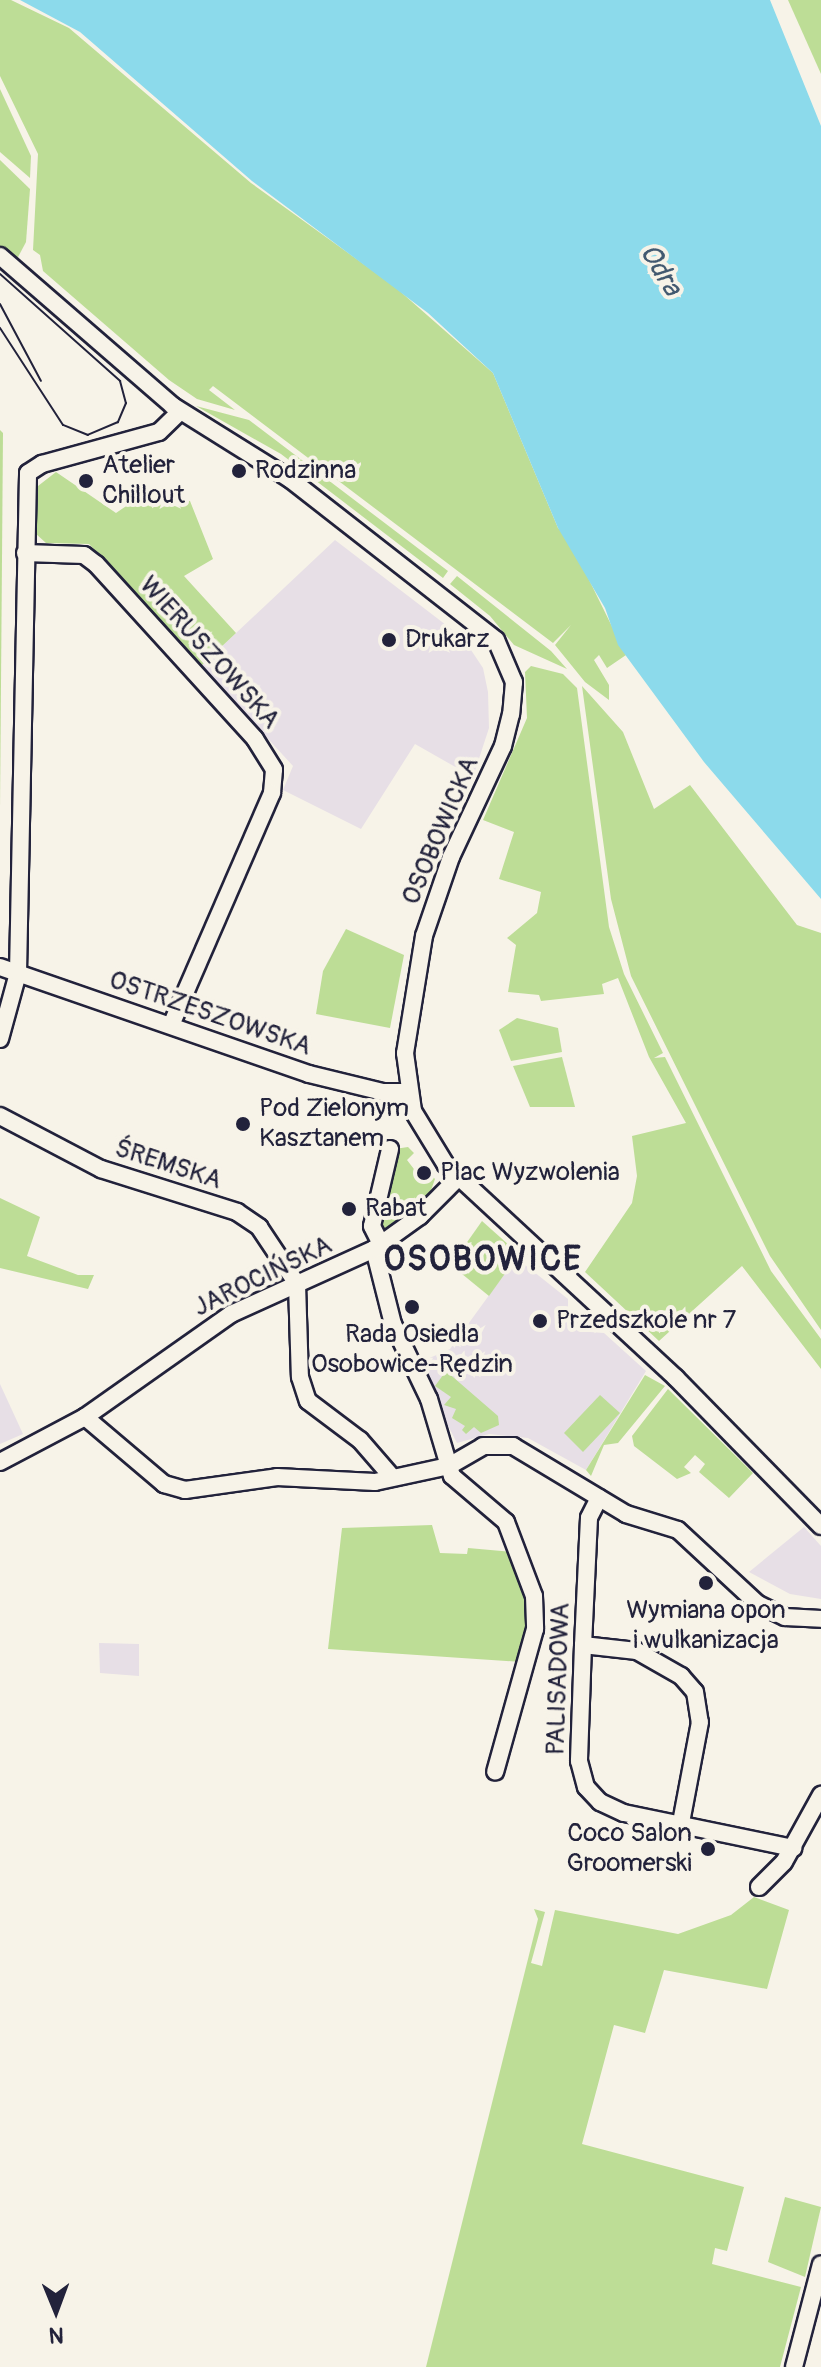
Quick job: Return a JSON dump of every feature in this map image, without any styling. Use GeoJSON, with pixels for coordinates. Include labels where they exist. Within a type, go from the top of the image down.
{"type":"FeatureCollection","features":[{"type":"Feature","properties":{"kind":"street","name":"OSOBOWICKA"},"geometry":{"type":"LineString","coordinates":[[0,256],[180,412],[290,479],[496,640],[507,658],[514,682],[512,704],[503,746],[451,857],[424,936],[406,1042],[408,1092],[426,1139],[459,1177],[676,1378],[821,1526]]}},
{"type":"Feature","properties":{"kind":"street"},"geometry":{"type":"LineString","coordinates":[[0,1039],[18,973],[28,473],[42,464],[159,432],[180,412]]}},
{"type":"Feature","properties":{"kind":"street","name":"WIERUSZOWSKA"},"geometry":{"type":"LineString","coordinates":[[25,553],[84,555],[96,564],[272,764],[272,793],[171,1025]]}},
{"type":"Feature","properties":{"kind":"street","name":"OSTRZESZOWSKA"},"geometry":{"type":"LineString","coordinates":[[0,967],[330,1080],[408,1092]]}},
{"type":"Feature","properties":{"kind":"street","name":"ŚREMSKA"},"geometry":{"type":"LineString","coordinates":[[0,1116],[101,1169],[248,1217],[287,1262],[297,1284]]}},
{"type":"Feature","properties":{"kind":"street"},"geometry":{"type":"LineString","coordinates":[[390,1149],[372,1226],[393,1324],[429,1399],[449,1466],[458,1483],[506,1522],[534,1596],[535,1629],[495,1772]]}},
{"type":"Feature","properties":{"kind":"street","name":"JAROCIŃSKA"},"geometry":{"type":"LineString","coordinates":[[0,1462],[85,1417],[216,1323],[377,1246],[420,1216],[459,1177]]}},
{"type":"Feature","properties":{"kind":"street"},"geometry":{"type":"LineString","coordinates":[[297,1284],[306,1396],[360,1440],[392,1477]]}},
{"type":"Feature","properties":{"kind":"street"},"geometry":{"type":"LineString","coordinates":[[85,1417],[107,1440],[179,1489],[277,1477],[348,1483],[449,1466],[483,1446],[513,1446],[626,1514],[678,1530],[767,1609],[785,1617],[821,1619]]}},
{"type":"Feature","properties":{"kind":"street","name":"PALISADOWA"},"geometry":{"type":"LineString","coordinates":[[599,1498],[589,1518],[583,1645],[579,1761],[586,1787],[611,1808],[793,1848]]}},
{"type":"Feature","properties":{"kind":"street"},"geometry":{"type":"LineString","coordinates":[[583,1645],[637,1651],[681,1676],[698,1698],[700,1722],[681,1823]]}},
{"type":"Feature","properties":{"kind":"street"},"geometry":{"type":"LineString","coordinates":[[759,1887],[793,1848],[821,1795]]}},
{"type":"Feature","properties":{"kind":"street"},"geometry":{"type":"LineString","coordinates":[[794,2367],[821,2264]]}},
{"type":"Feature","properties":{"kind":"shaded area"},"geometry":{"type":"Polygon","coordinates":[[[335,540],[463,638],[483,668],[488,692],[489,728],[473,777],[415,744],[361,829],[283,790],[293,766],[201,666],[335,540]]]}},
{"type":"Feature","properties":{"kind":"shaded area"},"geometry":{"type":"Polygon","coordinates":[[[519,1254],[519,1260],[568,1299],[568,1311],[590,1332],[604,1333],[646,1371],[586,1470],[528,1438],[489,1434],[457,1443],[416,1364],[450,1349],[519,1254]]]}},
{"type":"Feature","properties":{"kind":"shaded area"},"geometry":{"type":"Polygon","coordinates":[[[0,1384],[23,1434],[0,1444],[0,1384]]]}},
{"type":"Feature","properties":{"kind":"shaded area"},"geometry":{"type":"Polygon","coordinates":[[[804,1527],[821,1546],[821,1599],[790,1594],[749,1572],[804,1527]]]}},
{"type":"Feature","properties":{"kind":"shaded area"},"geometry":{"type":"Polygon","coordinates":[[[99,1643],[139,1644],[139,1676],[100,1673],[99,1643]]]}},
{"type":"Feature","properties":{"kind":"green space"},"geometry":{"type":"Polygon","coordinates":[[[0,0],[11,0],[69,28],[251,183],[394,286],[493,373],[558,528],[568,537],[626,655],[607,668],[599,655],[594,660],[609,685],[609,700],[585,682],[555,645],[571,625],[553,643],[213,386],[209,390],[235,410],[197,399],[169,380],[43,271],[40,255],[33,250],[38,154],[0,76],[0,0]]]}},
{"type":"Feature","properties":{"kind":"green space"},"geometry":{"type":"Polygon","coordinates":[[[788,0],[821,0],[821,74],[788,0]]]}},
{"type":"Feature","properties":{"kind":"green space"},"geometry":{"type":"Polygon","coordinates":[[[0,89],[31,156],[30,178],[0,152],[0,89]]]}},
{"type":"Feature","properties":{"kind":"green space"},"geometry":{"type":"Polygon","coordinates":[[[0,160],[30,189],[26,242],[17,259],[0,246],[0,160]]]}},
{"type":"Feature","properties":{"kind":"green space"},"geometry":{"type":"Polygon","coordinates":[[[196,406],[249,420],[448,571],[443,578],[281,454],[196,406]]]}},
{"type":"Feature","properties":{"kind":"green space"},"geometry":{"type":"Polygon","coordinates":[[[0,430],[3,433],[0,810],[0,430]]]}},
{"type":"Feature","properties":{"kind":"green space"},"geometry":{"type":"Polygon","coordinates":[[[56,472],[116,513],[141,496],[190,501],[213,559],[184,576],[236,633],[201,666],[89,544],[46,543],[35,533],[38,486],[56,472]]]}},
{"type":"Feature","properties":{"kind":"green space"},"geometry":{"type":"Polygon","coordinates":[[[457,576],[551,651],[567,669],[514,645],[490,616],[450,584],[457,576]]]}},
{"type":"Feature","properties":{"kind":"green space"},"geometry":{"type":"Polygon","coordinates":[[[531,666],[563,674],[577,688],[609,927],[624,974],[663,1053],[654,1058],[665,1057],[771,1271],[821,1339],[821,1369],[742,1266],[659,1341],[585,1272],[632,1203],[637,1176],[632,1136],[686,1123],[649,1057],[618,978],[602,984],[604,994],[541,1001],[539,995],[508,992],[516,945],[507,938],[537,913],[541,892],[499,879],[514,832],[483,820],[527,718],[525,672],[531,666]]]}},
{"type":"Feature","properties":{"kind":"green space"},"geometry":{"type":"Polygon","coordinates":[[[582,686],[623,732],[654,809],[690,785],[797,925],[821,933],[821,1330],[770,1256],[631,976],[611,899],[582,686]]]}},
{"type":"Feature","properties":{"kind":"green space"},"geometry":{"type":"Polygon","coordinates":[[[346,929],[404,955],[390,1028],[316,1014],[323,971],[346,929]]]}},
{"type":"Feature","properties":{"kind":"green space"},"geometry":{"type":"Polygon","coordinates":[[[517,1018],[558,1028],[562,1052],[511,1061],[499,1030],[517,1018]]]}},
{"type":"Feature","properties":{"kind":"green space"},"geometry":{"type":"Polygon","coordinates":[[[562,1057],[575,1107],[530,1107],[513,1066],[562,1057]]]}},
{"type":"Feature","properties":{"kind":"green space"},"geometry":{"type":"Polygon","coordinates":[[[408,1147],[414,1153],[407,1160],[417,1173],[424,1167],[435,1179],[430,1193],[385,1229],[377,1222],[395,1149],[408,1147]]]}},
{"type":"Feature","properties":{"kind":"green space"},"geometry":{"type":"Polygon","coordinates":[[[0,1198],[40,1217],[27,1256],[78,1275],[94,1275],[88,1289],[0,1268],[0,1198]]]}},
{"type":"Feature","properties":{"kind":"green space"},"geometry":{"type":"Polygon","coordinates":[[[482,1221],[519,1254],[489,1296],[451,1265],[482,1221]]]}},
{"type":"Feature","properties":{"kind":"green space"},"geometry":{"type":"Polygon","coordinates":[[[446,1371],[498,1416],[499,1425],[481,1433],[474,1427],[466,1434],[462,1430],[465,1426],[452,1418],[456,1409],[444,1405],[451,1397],[435,1386],[446,1371]]]}},
{"type":"Feature","properties":{"kind":"green space"},"geometry":{"type":"Polygon","coordinates":[[[645,1375],[665,1386],[618,1443],[604,1445],[591,1476],[586,1470],[645,1375]]]}},
{"type":"Feature","properties":{"kind":"green space"},"geometry":{"type":"Polygon","coordinates":[[[668,1389],[753,1473],[729,1498],[699,1472],[705,1464],[695,1455],[684,1467],[691,1473],[677,1479],[634,1446],[632,1436],[668,1389]]]}},
{"type":"Feature","properties":{"kind":"green space"},"geometry":{"type":"Polygon","coordinates":[[[600,1395],[620,1413],[583,1452],[564,1433],[600,1395]]]}},
{"type":"Feature","properties":{"kind":"green space"},"geometry":{"type":"Polygon","coordinates":[[[432,1525],[440,1553],[467,1554],[468,1548],[513,1552],[532,1623],[521,1662],[328,1649],[342,1528],[432,1525]]]}},
{"type":"Feature","properties":{"kind":"green space"},"geometry":{"type":"Polygon","coordinates":[[[754,1897],[789,1910],[767,1989],[664,1970],[645,2033],[614,2025],[582,2144],[744,2187],[727,2251],[715,2248],[712,2264],[801,2287],[780,2367],[426,2367],[538,1919],[534,1909],[545,1912],[531,1963],[542,1966],[555,1910],[678,1934],[731,1915],[754,1897]]]}},
{"type":"Feature","properties":{"kind":"green space"},"geometry":{"type":"Polygon","coordinates":[[[785,2197],[821,2207],[805,2277],[768,2262],[785,2197]]]}},
{"type":"Feature","properties":{"kind":"water","name":"Odra"},"geometry":{"type":"Polygon","coordinates":[[[20,0],[770,0],[821,126],[821,899],[704,762],[618,645],[605,608],[558,528],[493,373],[428,313],[252,181],[80,32],[20,0]]]}},
{"type":"Feature","properties":{"kind":"tram line"},"geometry":{"type":"LineString","coordinates":[[0,274],[120,381],[126,403],[118,422],[88,435],[63,425],[0,328]]}},
{"type":"Feature","properties":{"kind":"tram line"},"geometry":{"type":"LineString","coordinates":[[0,304],[41,381]]}},
{"type":"Feature","properties":{"kind":"place","name":"Rodzinna"},"geometry":{"type":"Point","coordinates":[239,471]}},
{"type":"Feature","properties":{"kind":"place","name":"Atelier Chillout"},"geometry":{"type":"Point","coordinates":[86,481]}},
{"type":"Feature","properties":{"kind":"place","name":"Drukarz"},"geometry":{"type":"Point","coordinates":[389,640]}},
{"type":"Feature","properties":{"kind":"place","name":"Pod Zielonym Kasztanem"},"geometry":{"type":"Point","coordinates":[243,1124]}},
{"type":"Feature","properties":{"kind":"place","name":"Plac Wyzwolenia"},"geometry":{"type":"Point","coordinates":[424,1173]}},
{"type":"Feature","properties":{"kind":"place","name":"Rabat"},"geometry":{"type":"Point","coordinates":[349,1209]}},
{"type":"Feature","properties":{"kind":"place","name":"Rada Osiedla Osobowice-Rędzin"},"geometry":{"type":"Point","coordinates":[412,1307]}},
{"type":"Feature","properties":{"kind":"place","name":"Przedszkole nr 7"},"geometry":{"type":"Point","coordinates":[540,1321]}},
{"type":"Feature","properties":{"kind":"place","name":"Wymiana opon i wulkanizacja"},"geometry":{"type":"Point","coordinates":[706,1583]}},
{"type":"Feature","properties":{"kind":"place","name":"Coco Salon Groomerski"},"geometry":{"type":"Point","coordinates":[708,1849]}},
{"type":"Feature","properties":{"kind":"district","name":"OSOBOWICE"},"geometry":{"type":"Point","coordinates":[483,1260]}}]}
